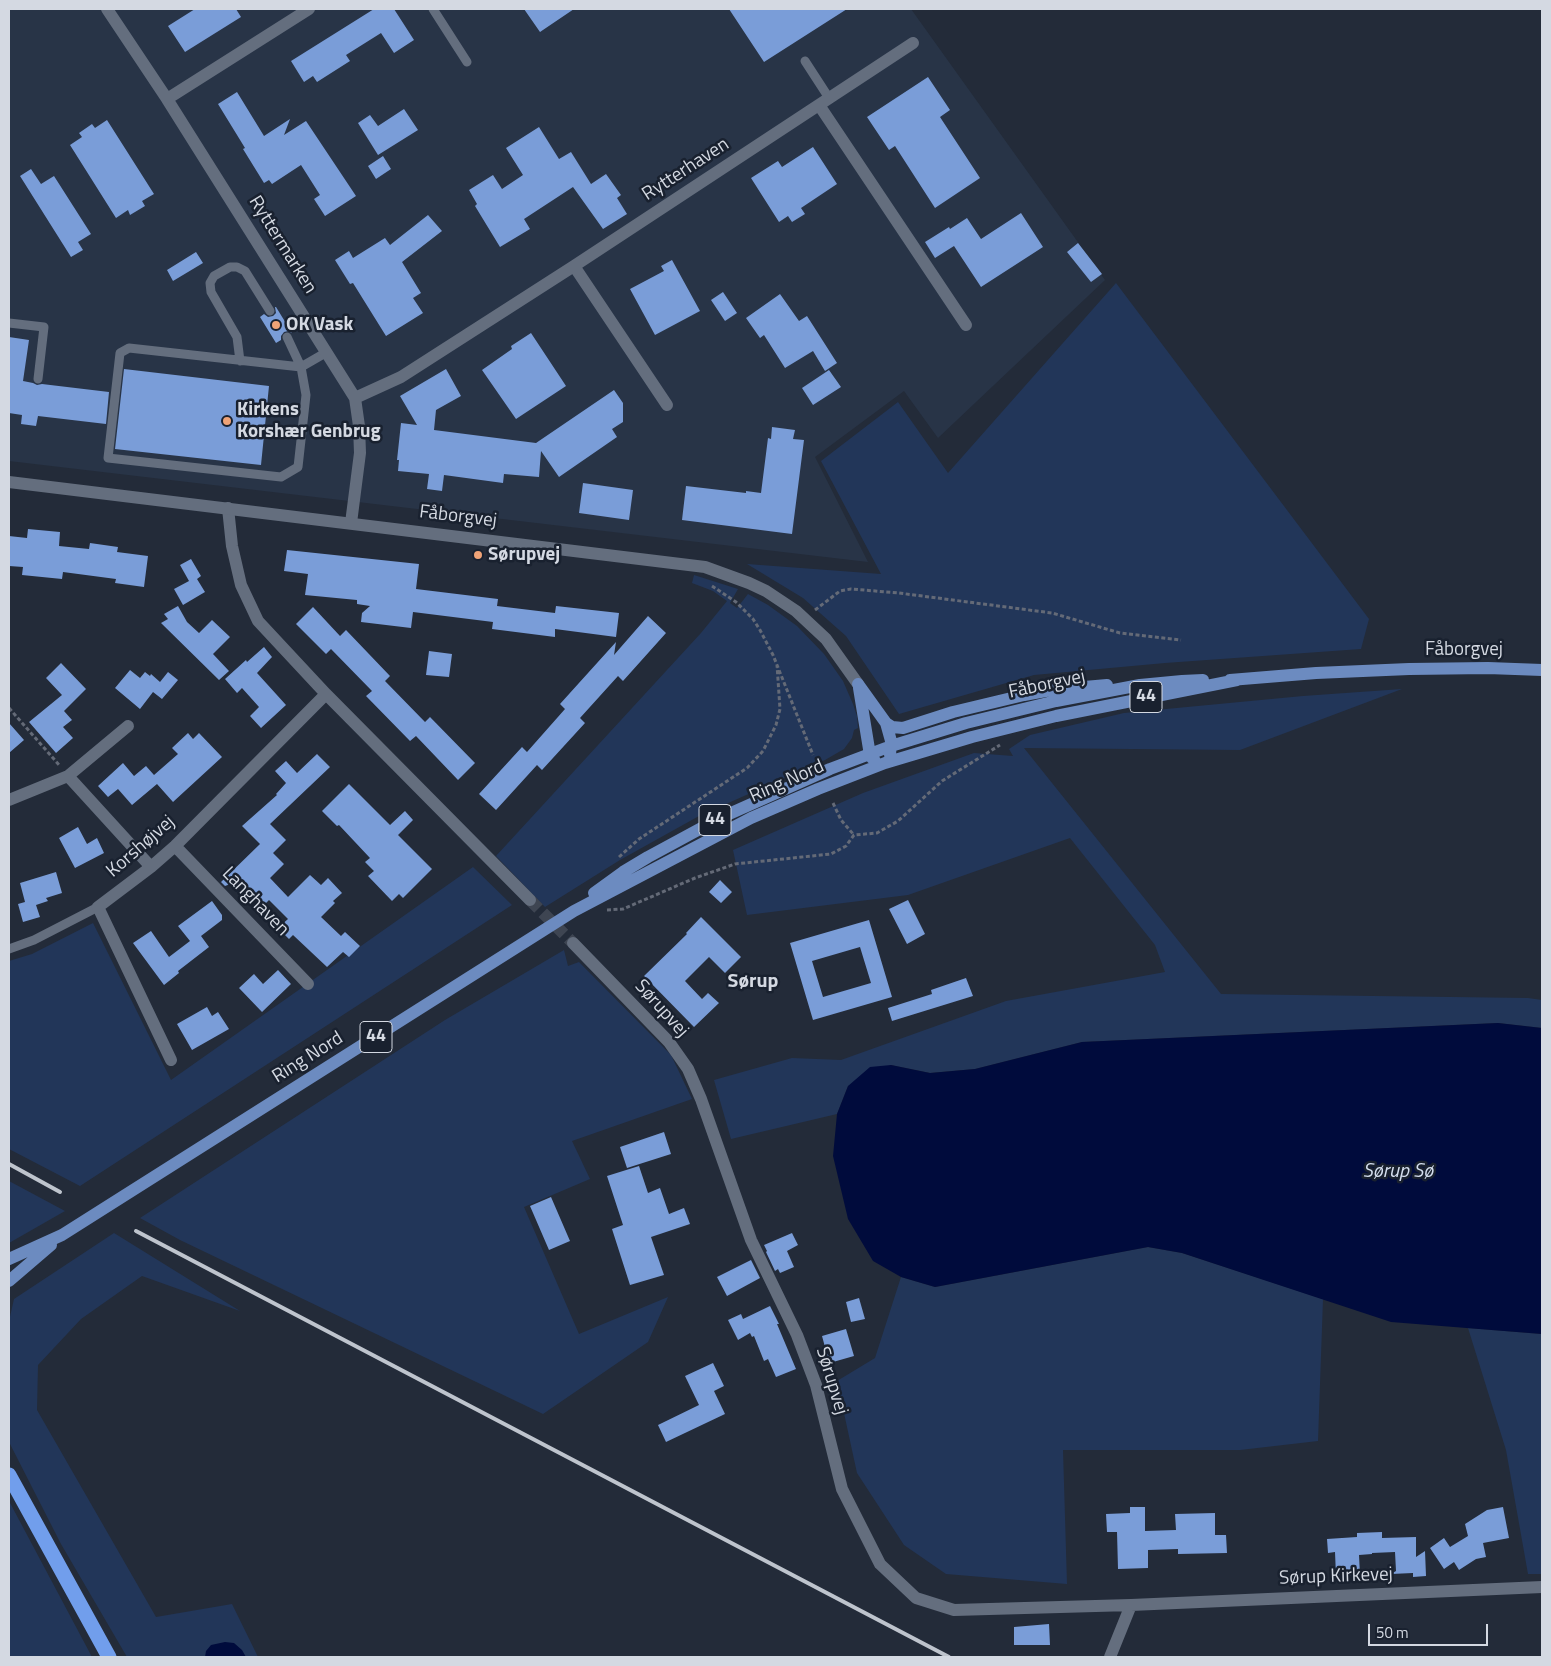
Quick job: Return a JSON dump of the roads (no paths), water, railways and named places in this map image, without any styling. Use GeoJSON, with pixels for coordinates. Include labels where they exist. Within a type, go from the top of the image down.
{"type":"FeatureCollection","features":[{"type":"Feature","properties":{"kind":"highway"},"geometry":{"type":"LineString","coordinates":[[9,1476],[109,1657]]}},
{"type":"Feature","properties":{"kind":"main road","name":"Fåborgvej"},"geometry":{"type":"LineString","coordinates":[[870,754],[966,723],[1005,713],[1140,685],[1182,680],[1237,680],[1316,673],[1409,669],[1488,668],[1542,670]]}},
{"type":"Feature","properties":{"kind":"main road","name":"Fåborgvej"},"geometry":{"type":"LineString","coordinates":[[885,763],[972,737],[1056,716],[1237,680]]}},
{"type":"Feature","properties":{"kind":"main road"},"geometry":{"type":"LineString","coordinates":[[858,684],[870,754],[874,760],[885,763],[889,758],[891,746],[886,723]]}},
{"type":"Feature","properties":{"kind":"main road"},"geometry":{"type":"LineString","coordinates":[[858,684],[886,723],[892,727],[903,728],[1000,700],[1051,690],[1113,684],[1140,685]]}},
{"type":"Feature","properties":{"kind":"main road","name":"Ring Nord"},"geometry":{"type":"LineString","coordinates":[[574,911],[623,872],[684,836],[768,796],[870,754]]}},
{"type":"Feature","properties":{"kind":"main road","name":"Ring Nord"},"geometry":{"type":"LineString","coordinates":[[9,1281],[62,1236],[574,911],[751,818],[885,763]]}},
{"type":"Feature","properties":{"kind":"main road","name":"Ring Nord"},"geometry":{"type":"LineString","coordinates":[[9,1259],[62,1236]]}},
{"type":"Feature","properties":{"kind":"street","name":"Ryttermarken"},"geometry":{"type":"LineString","coordinates":[[107,9],[167,99],[328,352],[355,398],[360,453],[351,523]]}},
{"type":"Feature","properties":{"kind":"street"},"geometry":{"type":"LineString","coordinates":[[167,99],[309,9]]}},
{"type":"Feature","properties":{"kind":"street","name":"Rytterhaven"},"geometry":{"type":"LineString","coordinates":[[355,398],[401,377],[574,266],[913,43]]}},
{"type":"Feature","properties":{"kind":"street"},"geometry":{"type":"LineString","coordinates":[[824,101],[966,325]]}},
{"type":"Feature","properties":{"kind":"street"},"geometry":{"type":"LineString","coordinates":[[574,266],[668,405]]}},
{"type":"Feature","properties":{"kind":"street","name":"Fåborgvej"},"geometry":{"type":"LineString","coordinates":[[9,482],[705,567],[734,576],[766,591],[806,620],[837,654],[858,684]]}},
{"type":"Feature","properties":{"kind":"street"},"geometry":{"type":"LineString","coordinates":[[228,508],[232,546],[241,585],[258,621],[326,694],[530,900]]}},
{"type":"Feature","properties":{"kind":"street","name":"Korshøjvej"},"geometry":{"type":"LineString","coordinates":[[98,907],[151,867],[175,846],[326,694]]}},
{"type":"Feature","properties":{"kind":"street"},"geometry":{"type":"LineString","coordinates":[[9,800],[68,776],[128,726]]}},
{"type":"Feature","properties":{"kind":"street"},"geometry":{"type":"LineString","coordinates":[[68,776],[151,867]]}},
{"type":"Feature","properties":{"kind":"street","name":"Langhaven"},"geometry":{"type":"LineString","coordinates":[[175,846],[308,984]]}},
{"type":"Feature","properties":{"kind":"street"},"geometry":{"type":"LineString","coordinates":[[98,907],[171,1060]]}},
{"type":"Feature","properties":{"kind":"street","name":"Sørupvej"},"geometry":{"type":"LineString","coordinates":[[573,943],[669,1042],[688,1069],[701,1099],[750,1240],[797,1335],[816,1386],[842,1489],[880,1564],[916,1598],[954,1610],[1131,1605]]}},
{"type":"Feature","properties":{"kind":"street","name":"Sørup Kirkevej"},"geometry":{"type":"LineString","coordinates":[[1131,1605],[1542,1587]]}},
{"type":"Feature","properties":{"kind":"street"},"geometry":{"type":"LineString","coordinates":[[1110,1657],[1131,1605]]}},
{"type":"Feature","properties":{"kind":"lane"},"geometry":{"type":"LineString","coordinates":[[433,9],[467,62]]}},
{"type":"Feature","properties":{"kind":"lane"},"geometry":{"type":"LineString","coordinates":[[805,61],[824,101]]}},
{"type":"Feature","properties":{"kind":"lane"},"geometry":{"type":"LineString","coordinates":[[240,361],[237,337],[211,292],[210,283],[214,276],[230,267],[237,267],[245,271],[270,311]]}},
{"type":"Feature","properties":{"kind":"lane"},"geometry":{"type":"LineString","coordinates":[[9,323],[44,327],[38,379]]}},
{"type":"Feature","properties":{"kind":"lane"},"geometry":{"type":"LineString","coordinates":[[287,337],[301,367],[306,394],[298,467],[281,478],[108,458],[120,353],[129,348],[301,367],[328,352]]}},
{"type":"Feature","properties":{"kind":"lane"},"geometry":{"type":"LineString","coordinates":[[10,946],[34,940],[98,907]]}},
{"type":"Feature","properties":{"kind":"water","name":"Sørup Sø"},"geometry":{"type":"Polygon","coordinates":[[[1498,1023],[1542,1028],[1542,1334],[1391,1322],[1182,1253],[1148,1247],[935,1287],[901,1277],[873,1261],[848,1219],[833,1156],[837,1114],[848,1086],[870,1067],[891,1065],[930,1073],[975,1069],[1082,1042],[1498,1023]]]}},
{"type":"Feature","properties":{"kind":"water"},"geometry":{"type":"Polygon","coordinates":[[[225,1642],[234,1643],[242,1650],[246,1657],[205,1657],[206,1651],[211,1645],[225,1642]]]}},
{"type":"Feature","properties":{"kind":"tunnel"},"geometry":{"type":"LineString","coordinates":[[530,900],[573,943]]}},
{"type":"Feature","properties":{"kind":"railway"},"geometry":{"type":"LineString","coordinates":[[9,1164],[60,1192]]}},
{"type":"Feature","properties":{"kind":"railway"},"geometry":{"type":"LineString","coordinates":[[136,1231],[949,1657]]}},
{"type":"Feature","properties":{"kind":"place","name":"OK Vask"},"geometry":{"type":"Point","coordinates":[276,325]}},
{"type":"Feature","properties":{"kind":"place","name":"Kirkens Korshær Genbrug"},"geometry":{"type":"Point","coordinates":[227,421]}},
{"type":"Feature","properties":{"kind":"place","name":"Sørupvej"},"geometry":{"type":"Point","coordinates":[478,555]}},
{"type":"Feature","properties":{"kind":"district","name":"Sørup"},"geometry":{"type":"Point","coordinates":[753,982]}}]}
